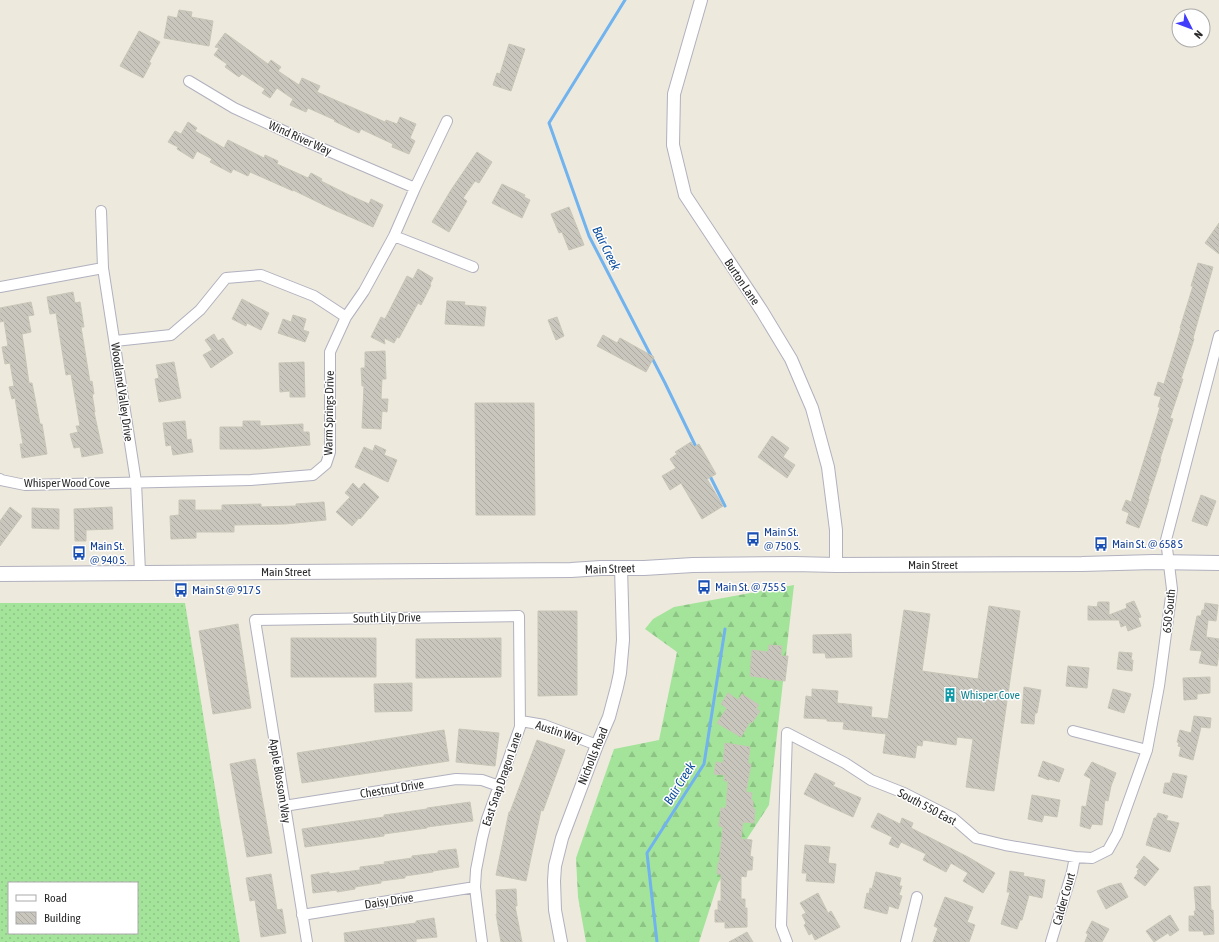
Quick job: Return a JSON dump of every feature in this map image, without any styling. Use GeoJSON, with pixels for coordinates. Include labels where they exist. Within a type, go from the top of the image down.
{"type":"FeatureCollection","features":[{"type":"Feature","properties":{"kind":"main road","name":"Main Street"},"geometry":{"type":"LineString","coordinates":[[0,574],[571,570],[693,565],[794,564],[1074,564],[1219,562]]}},
{"type":"Feature","properties":{"kind":"street","name":"Burton Lane"},"geometry":{"type":"LineString","coordinates":[[701,0],[674,94],[674,145],[685,195],[762,311],[791,359],[812,408],[828,467],[836,530],[836,565]]}},
{"type":"Feature","properties":{"kind":"street","name":"Wind River Way"},"geometry":{"type":"LineString","coordinates":[[189,81],[234,108],[312,144],[415,188]]}},
{"type":"Feature","properties":{"kind":"street","name":"Warm Springs Drive"},"geometry":{"type":"LineString","coordinates":[[136,482],[252,480],[313,475],[326,464],[330,452],[330,352],[346,317],[364,291],[394,236],[447,121]]}},
{"type":"Feature","properties":{"kind":"street","name":"Woodland Valley Drive"},"geometry":{"type":"LineString","coordinates":[[101,211],[103,268],[136,482],[140,572]]}},
{"type":"Feature","properties":{"kind":"street"},"geometry":{"type":"LineString","coordinates":[[394,236],[473,267]]}},
{"type":"Feature","properties":{"kind":"street"},"geometry":{"type":"LineString","coordinates":[[0,287],[103,268]]}},
{"type":"Feature","properties":{"kind":"street"},"geometry":{"type":"LineString","coordinates":[[115,341],[171,335],[200,310],[226,278],[261,275],[314,296],[346,317]]}},
{"type":"Feature","properties":{"kind":"street","name":"650 South"},"geometry":{"type":"LineString","coordinates":[[1075,857],[1092,858],[1108,850],[1117,834],[1147,750],[1159,686],[1172,589],[1166,540],[1214,371],[1219,336]]}},
{"type":"Feature","properties":{"kind":"street","name":"Whisper Wood Cove"},"geometry":{"type":"LineString","coordinates":[[0,479],[24,485],[136,482]]}},
{"type":"Feature","properties":{"kind":"street","name":"Nicholls Road"},"geometry":{"type":"LineString","coordinates":[[561,942],[555,903],[554,881],[557,859],[562,838],[597,744],[609,717],[620,672],[623,633],[622,568]]}},
{"type":"Feature","properties":{"kind":"street","name":"South Lily Drive"},"geometry":{"type":"LineString","coordinates":[[255,620],[519,616]]}},
{"type":"Feature","properties":{"kind":"street","name":"East Snap Dragon Lane"},"geometry":{"type":"LineString","coordinates":[[482,942],[475,887],[476,870],[482,838],[499,786],[518,736],[521,721],[519,616]]}},
{"type":"Feature","properties":{"kind":"street","name":"Apple Blossom Way"},"geometry":{"type":"LineString","coordinates":[[255,620],[307,942]]}},
{"type":"Feature","properties":{"kind":"street","name":"Austin Way"},"geometry":{"type":"LineString","coordinates":[[521,721],[544,725],[597,744]]}},
{"type":"Feature","properties":{"kind":"street"},"geometry":{"type":"LineString","coordinates":[[1073,731],[1147,750]]}},
{"type":"Feature","properties":{"kind":"street","name":"South 550 East"},"geometry":{"type":"LineString","coordinates":[[786,942],[781,926],[787,734],[845,763],[870,780],[904,793],[953,818],[976,838],[1005,846],[1075,857]]}},
{"type":"Feature","properties":{"kind":"street","name":"Chestnut Drive"},"geometry":{"type":"LineString","coordinates":[[284,806],[456,779],[482,780],[499,786]]}},
{"type":"Feature","properties":{"kind":"street","name":"Calder Court"},"geometry":{"type":"LineString","coordinates":[[1051,942],[1075,857]]}},
{"type":"Feature","properties":{"kind":"street","name":"Daisy Drive"},"geometry":{"type":"LineString","coordinates":[[302,915],[475,887]]}},
{"type":"Feature","properties":{"kind":"street"},"geometry":{"type":"LineString","coordinates":[[906,942],[917,897]]}},
{"type":"Feature","properties":{"kind":"green space"},"geometry":{"type":"Polygon","coordinates":[[[794,585],[769,805],[718,883],[699,942],[586,942],[578,897],[576,858],[614,749],[659,740],[677,652],[645,629],[653,619],[674,607],[794,585]]]}},
{"type":"Feature","properties":{"kind":"green space"},"geometry":{"type":"Polygon","coordinates":[[[0,603],[185,603],[240,942],[0,942],[0,603]]]}},
{"type":"Feature","properties":{"kind":"building"},"geometry":{"type":"Polygon","coordinates":[[[179,10],[192,12],[191,17],[213,21],[209,46],[164,38],[168,16],[177,18],[179,10]]]}},
{"type":"Feature","properties":{"kind":"building"},"geometry":{"type":"Polygon","coordinates":[[[139,31],[160,42],[149,62],[151,63],[143,78],[120,66],[139,31]]]}},
{"type":"Feature","properties":{"kind":"building"},"geometry":{"type":"Polygon","coordinates":[[[225,33],[268,64],[271,60],[281,67],[278,71],[299,85],[302,78],[320,86],[317,92],[385,122],[386,120],[397,124],[400,117],[416,124],[410,138],[415,141],[409,154],[392,147],[393,144],[361,129],[359,133],[308,108],[306,112],[290,105],[293,99],[277,88],[270,98],[262,93],[265,89],[242,74],[239,77],[225,67],[227,64],[214,55],[219,48],[215,47],[225,33]]]}},
{"type":"Feature","properties":{"kind":"building"},"geometry":{"type":"Polygon","coordinates":[[[509,44],[525,49],[511,91],[493,85],[497,73],[500,74],[509,44]]]}},
{"type":"Feature","properties":{"kind":"building"},"geometry":{"type":"Polygon","coordinates":[[[188,122],[197,128],[195,131],[224,148],[228,140],[264,158],[265,155],[278,161],[277,164],[308,178],[311,173],[322,179],[321,181],[369,204],[371,199],[383,205],[373,227],[250,172],[248,176],[233,169],[231,173],[210,162],[212,159],[197,151],[193,159],[177,149],[178,147],[168,142],[175,131],[181,134],[188,122]]]}},
{"type":"Feature","properties":{"kind":"building"},"geometry":{"type":"Polygon","coordinates":[[[477,152],[492,162],[479,183],[475,181],[463,198],[467,201],[449,232],[432,222],[451,190],[477,152]]]}},
{"type":"Feature","properties":{"kind":"building"},"geometry":{"type":"Polygon","coordinates":[[[502,184],[525,195],[524,197],[530,200],[522,218],[492,203],[502,184]]]}},
{"type":"Feature","properties":{"kind":"building"},"geometry":{"type":"Polygon","coordinates":[[[569,207],[584,245],[569,250],[562,232],[559,233],[551,214],[569,207]]]}},
{"type":"Feature","properties":{"kind":"building"},"geometry":{"type":"Polygon","coordinates":[[[1219,223],[1219,254],[1205,243],[1219,223]]]}},
{"type":"Feature","properties":{"kind":"building"},"geometry":{"type":"Polygon","coordinates":[[[1198,263],[1213,267],[1193,338],[1194,339],[1181,379],[1183,379],[1170,418],[1173,419],[1139,528],[1126,523],[1129,513],[1122,510],[1126,500],[1131,502],[1148,447],[1160,407],[1158,407],[1161,397],[1154,395],[1158,382],[1164,384],[1193,286],[1191,286],[1198,263]]]}},
{"type":"Feature","properties":{"kind":"building"},"geometry":{"type":"Polygon","coordinates":[[[418,269],[433,278],[421,305],[418,303],[399,338],[397,337],[394,343],[384,338],[385,344],[371,337],[381,317],[385,319],[407,276],[413,279],[418,269]]]}},
{"type":"Feature","properties":{"kind":"building"},"geometry":{"type":"Polygon","coordinates":[[[73,292],[75,303],[80,302],[84,327],[81,327],[90,382],[92,381],[94,394],[92,394],[94,412],[103,453],[82,457],[80,447],[74,448],[70,434],[78,432],[76,426],[80,426],[71,374],[66,375],[56,313],[50,314],[47,297],[73,292]]]}},
{"type":"Feature","properties":{"kind":"building"},"geometry":{"type":"Polygon","coordinates":[[[242,299],[269,313],[261,330],[247,323],[246,326],[232,319],[242,299]]]}},
{"type":"Feature","properties":{"kind":"building"},"geometry":{"type":"Polygon","coordinates":[[[447,301],[465,302],[464,305],[486,307],[484,326],[445,324],[447,301]]]}},
{"type":"Feature","properties":{"kind":"building"},"geometry":{"type":"Polygon","coordinates":[[[31,302],[34,315],[28,316],[31,332],[22,334],[29,383],[32,383],[40,424],[42,424],[47,454],[22,458],[20,444],[23,444],[15,398],[12,399],[9,387],[14,386],[10,363],[5,364],[2,347],[8,346],[4,321],[0,322],[0,308],[31,302]]]}},
{"type":"Feature","properties":{"kind":"building"},"geometry":{"type":"Polygon","coordinates":[[[293,315],[306,319],[303,330],[309,332],[305,342],[278,333],[283,319],[291,322],[293,315]]]}},
{"type":"Feature","properties":{"kind":"building"},"geometry":{"type":"Polygon","coordinates":[[[557,317],[564,336],[556,340],[548,320],[557,317]]]}},
{"type":"Feature","properties":{"kind":"building"},"geometry":{"type":"Polygon","coordinates":[[[214,334],[218,341],[223,338],[233,353],[211,368],[203,355],[212,350],[205,340],[214,334]]]}},
{"type":"Feature","properties":{"kind":"building"},"geometry":{"type":"Polygon","coordinates":[[[603,335],[617,343],[620,338],[654,357],[646,372],[597,346],[603,335]]]}},
{"type":"Feature","properties":{"kind":"building"},"geometry":{"type":"Polygon","coordinates":[[[385,351],[386,379],[382,379],[381,399],[388,399],[387,412],[382,411],[381,429],[362,428],[364,386],[362,386],[361,368],[365,368],[365,352],[385,351]]]}},
{"type":"Feature","properties":{"kind":"building"},"geometry":{"type":"Polygon","coordinates":[[[174,362],[181,398],[159,402],[155,379],[159,378],[156,365],[174,362]]]}},
{"type":"Feature","properties":{"kind":"building"},"geometry":{"type":"Polygon","coordinates":[[[304,362],[305,397],[290,397],[290,391],[280,392],[279,363],[304,362]]]}},
{"type":"Feature","properties":{"kind":"building"},"geometry":{"type":"Polygon","coordinates":[[[475,403],[534,403],[535,515],[476,515],[475,403]]]}},
{"type":"Feature","properties":{"kind":"building"},"geometry":{"type":"Polygon","coordinates":[[[185,421],[187,440],[191,439],[193,452],[173,455],[171,445],[166,446],[163,423],[185,421]]]}},
{"type":"Feature","properties":{"kind":"building"},"geometry":{"type":"Polygon","coordinates":[[[243,421],[260,421],[260,426],[303,424],[303,432],[309,432],[310,445],[259,449],[220,449],[220,427],[243,427],[243,421]]]}},
{"type":"Feature","properties":{"kind":"building"},"geometry":{"type":"Polygon","coordinates":[[[772,436],[789,448],[783,457],[795,465],[787,478],[758,457],[772,436]]]}},
{"type":"Feature","properties":{"kind":"building"},"geometry":{"type":"Polygon","coordinates":[[[691,442],[694,447],[699,444],[716,474],[707,479],[723,506],[702,519],[681,483],[670,490],[662,476],[676,468],[670,459],[677,454],[675,452],[691,442]]]}},
{"type":"Feature","properties":{"kind":"building"},"geometry":{"type":"Polygon","coordinates":[[[375,445],[386,450],[384,455],[397,460],[388,482],[355,467],[364,447],[373,451],[375,445]]]}},
{"type":"Feature","properties":{"kind":"building"},"geometry":{"type":"Polygon","coordinates":[[[353,483],[359,489],[364,483],[379,497],[352,526],[336,512],[350,497],[345,493],[353,483]]]}},
{"type":"Feature","properties":{"kind":"building"},"geometry":{"type":"Polygon","coordinates":[[[1201,495],[1216,501],[1207,526],[1192,521],[1201,495]]]}},
{"type":"Feature","properties":{"kind":"building"},"geometry":{"type":"Polygon","coordinates":[[[179,500],[195,500],[195,510],[222,510],[222,505],[261,504],[261,507],[296,506],[296,504],[324,502],[326,520],[285,524],[234,525],[234,532],[196,532],[196,538],[171,539],[170,516],[179,515],[179,500]]]}},
{"type":"Feature","properties":{"kind":"building"},"geometry":{"type":"Polygon","coordinates":[[[10,507],[22,516],[0,546],[0,521],[10,507]]]}},
{"type":"Feature","properties":{"kind":"building"},"geometry":{"type":"Polygon","coordinates":[[[112,507],[113,529],[86,530],[86,541],[75,541],[74,509],[112,507]]]}},
{"type":"Feature","properties":{"kind":"building"},"geometry":{"type":"Polygon","coordinates":[[[32,508],[59,509],[59,529],[32,528],[32,508]]]}},
{"type":"Feature","properties":{"kind":"building"},"geometry":{"type":"Polygon","coordinates":[[[1134,601],[1141,617],[1138,618],[1141,626],[1128,631],[1126,625],[1121,627],[1119,620],[1088,620],[1088,606],[1097,607],[1098,602],[1109,602],[1109,615],[1127,608],[1126,604],[1134,601]]]}},
{"type":"Feature","properties":{"kind":"building"},"geometry":{"type":"Polygon","coordinates":[[[1205,603],[1218,605],[1216,621],[1208,620],[1206,637],[1219,639],[1217,666],[1199,663],[1202,651],[1190,650],[1197,616],[1201,616],[1205,603]]]}},
{"type":"Feature","properties":{"kind":"building","name":"Whisper Cove"},"geometry":{"type":"Polygon","coordinates":[[[989,606],[1020,611],[994,791],[966,787],[973,739],[957,737],[956,745],[923,740],[922,746],[917,745],[915,758],[883,753],[886,734],[843,729],[844,722],[827,721],[827,719],[804,718],[806,696],[812,697],[812,689],[838,691],[837,703],[872,707],[871,717],[888,719],[904,610],[930,614],[922,671],[978,679],[989,606]]]}},
{"type":"Feature","properties":{"kind":"building"},"geometry":{"type":"Polygon","coordinates":[[[538,611],[577,611],[577,695],[538,696],[538,611]]]}},
{"type":"Feature","properties":{"kind":"building"},"geometry":{"type":"Polygon","coordinates":[[[238,624],[251,708],[213,714],[199,631],[238,624]]]}},
{"type":"Feature","properties":{"kind":"building"},"geometry":{"type":"Polygon","coordinates":[[[851,634],[852,657],[826,658],[825,653],[813,653],[813,635],[851,634]]]}},
{"type":"Feature","properties":{"kind":"building"},"geometry":{"type":"Polygon","coordinates":[[[291,638],[376,638],[376,677],[291,677],[291,638]]]}},
{"type":"Feature","properties":{"kind":"building"},"geometry":{"type":"Polygon","coordinates":[[[501,638],[501,677],[416,678],[416,639],[501,638]]]}},
{"type":"Feature","properties":{"kind":"building"},"geometry":{"type":"Polygon","coordinates":[[[769,645],[782,646],[781,656],[788,656],[785,681],[750,676],[752,650],[768,652],[769,645]]]}},
{"type":"Feature","properties":{"kind":"building"},"geometry":{"type":"Polygon","coordinates":[[[1119,652],[1132,653],[1132,671],[1117,669],[1119,652]]]}},
{"type":"Feature","properties":{"kind":"building"},"geometry":{"type":"Polygon","coordinates":[[[1068,666],[1089,668],[1087,688],[1066,686],[1068,666]]]}},
{"type":"Feature","properties":{"kind":"building"},"geometry":{"type":"Polygon","coordinates":[[[1210,677],[1210,693],[1197,694],[1197,699],[1184,700],[1183,678],[1210,677]]]}},
{"type":"Feature","properties":{"kind":"building"},"geometry":{"type":"Polygon","coordinates":[[[412,683],[412,711],[375,712],[374,684],[412,683]]]}},
{"type":"Feature","properties":{"kind":"building"},"geometry":{"type":"Polygon","coordinates":[[[1024,687],[1041,690],[1037,713],[1035,713],[1034,724],[1021,723],[1024,687]]]}},
{"type":"Feature","properties":{"kind":"building"},"geometry":{"type":"Polygon","coordinates":[[[1113,689],[1131,694],[1124,713],[1108,708],[1113,689]]]}},
{"type":"Feature","properties":{"kind":"building"},"geometry":{"type":"Polygon","coordinates":[[[728,693],[738,700],[742,694],[759,705],[756,709],[760,711],[752,723],[750,722],[741,737],[717,723],[727,708],[721,704],[728,693]]]}},
{"type":"Feature","properties":{"kind":"building"},"geometry":{"type":"Polygon","coordinates":[[[1194,716],[1211,718],[1210,728],[1201,727],[1193,760],[1179,756],[1181,747],[1178,746],[1179,743],[1177,742],[1180,730],[1191,733],[1194,716]]]}},
{"type":"Feature","properties":{"kind":"building"},"geometry":{"type":"Polygon","coordinates":[[[459,729],[499,733],[495,766],[456,762],[459,729]]]}},
{"type":"Feature","properties":{"kind":"building"},"geometry":{"type":"Polygon","coordinates":[[[444,730],[449,761],[302,783],[297,753],[444,730]]]}},
{"type":"Feature","properties":{"kind":"building"},"geometry":{"type":"Polygon","coordinates":[[[537,740],[565,750],[543,811],[541,810],[526,881],[496,875],[509,812],[537,740]]]}},
{"type":"Feature","properties":{"kind":"building"},"geometry":{"type":"Polygon","coordinates":[[[725,743],[750,747],[748,764],[751,764],[746,792],[752,793],[751,800],[753,801],[753,809],[755,809],[754,823],[743,822],[741,839],[752,840],[750,856],[753,857],[752,870],[747,870],[746,877],[741,876],[741,899],[745,899],[745,908],[747,908],[747,927],[725,928],[725,922],[715,922],[715,910],[718,910],[718,901],[721,901],[721,874],[717,874],[723,827],[719,826],[721,808],[726,808],[728,781],[724,781],[725,775],[714,774],[716,762],[723,763],[725,743]]]}},
{"type":"Feature","properties":{"kind":"building"},"geometry":{"type":"Polygon","coordinates":[[[255,759],[272,853],[247,857],[230,764],[255,759]]]}},
{"type":"Feature","properties":{"kind":"building"},"geometry":{"type":"Polygon","coordinates":[[[1043,761],[1064,769],[1059,782],[1038,776],[1043,761]]]}},
{"type":"Feature","properties":{"kind":"building"},"geometry":{"type":"Polygon","coordinates":[[[1092,762],[1116,773],[1111,786],[1108,801],[1105,800],[1102,825],[1092,824],[1090,829],[1080,826],[1082,806],[1086,807],[1091,779],[1084,775],[1092,762]]]}},
{"type":"Feature","properties":{"kind":"building"},"geometry":{"type":"Polygon","coordinates":[[[815,773],[835,783],[833,786],[861,798],[853,817],[804,794],[815,773]]]}},
{"type":"Feature","properties":{"kind":"building"},"geometry":{"type":"Polygon","coordinates":[[[1173,773],[1187,776],[1182,798],[1163,793],[1165,783],[1170,783],[1173,773]]]}},
{"type":"Feature","properties":{"kind":"building"},"geometry":{"type":"Polygon","coordinates":[[[1032,795],[1060,800],[1057,817],[1044,815],[1042,822],[1028,819],[1032,795]]]}},
{"type":"Feature","properties":{"kind":"building"},"geometry":{"type":"Polygon","coordinates":[[[470,802],[473,821],[384,834],[384,836],[305,847],[302,829],[470,802]]]}},
{"type":"Feature","properties":{"kind":"building"},"geometry":{"type":"Polygon","coordinates":[[[878,813],[900,824],[902,818],[913,823],[911,828],[968,857],[995,873],[983,893],[963,881],[968,873],[951,863],[946,872],[923,860],[926,854],[901,842],[898,848],[889,844],[892,837],[871,827],[878,813]]]}},
{"type":"Feature","properties":{"kind":"building"},"geometry":{"type":"Polygon","coordinates":[[[1158,813],[1168,816],[1166,820],[1179,823],[1170,852],[1146,845],[1154,818],[1156,818],[1158,813]]]}},
{"type":"Feature","properties":{"kind":"building"},"geometry":{"type":"Polygon","coordinates":[[[805,845],[830,847],[828,863],[836,864],[834,883],[806,881],[807,873],[802,873],[805,845]]]}},
{"type":"Feature","properties":{"kind":"building"},"geometry":{"type":"Polygon","coordinates":[[[456,849],[459,867],[405,876],[405,878],[381,881],[381,883],[355,887],[355,889],[337,892],[337,890],[313,893],[311,875],[360,870],[360,867],[385,864],[384,862],[412,858],[412,856],[456,849]]]}},
{"type":"Feature","properties":{"kind":"building"},"geometry":{"type":"Polygon","coordinates":[[[1144,856],[1159,869],[1145,886],[1134,878],[1139,869],[1136,867],[1144,856]]]}},
{"type":"Feature","properties":{"kind":"building"},"geometry":{"type":"Polygon","coordinates":[[[1010,871],[1024,873],[1023,876],[1045,880],[1042,898],[1029,895],[1022,920],[1020,920],[1017,929],[1001,924],[1010,892],[1007,892],[1010,871]]]}},
{"type":"Feature","properties":{"kind":"building"},"geometry":{"type":"Polygon","coordinates":[[[876,872],[901,878],[899,886],[902,886],[899,895],[902,896],[898,909],[889,906],[887,914],[864,908],[867,893],[869,894],[870,888],[872,889],[876,872]]]}},
{"type":"Feature","properties":{"kind":"building"},"geometry":{"type":"Polygon","coordinates":[[[271,874],[277,910],[282,909],[286,933],[261,937],[255,900],[250,901],[246,878],[271,874]]]}},
{"type":"Feature","properties":{"kind":"building"},"geometry":{"type":"Polygon","coordinates":[[[1121,883],[1128,897],[1106,909],[1097,891],[1121,883]]]}},
{"type":"Feature","properties":{"kind":"building"},"geometry":{"type":"Polygon","coordinates":[[[1210,886],[1214,934],[1204,935],[1203,931],[1189,931],[1189,916],[1195,916],[1194,911],[1196,911],[1194,887],[1210,886]]]}},
{"type":"Feature","properties":{"kind":"building"},"geometry":{"type":"Polygon","coordinates":[[[516,889],[517,906],[515,906],[522,942],[501,942],[496,914],[496,890],[516,889]]]}},
{"type":"Feature","properties":{"kind":"building"},"geometry":{"type":"Polygon","coordinates":[[[818,893],[828,913],[831,911],[840,927],[815,940],[812,933],[809,935],[804,925],[806,923],[802,915],[806,913],[800,903],[818,893]]]}},
{"type":"Feature","properties":{"kind":"building"},"geometry":{"type":"Polygon","coordinates":[[[945,897],[973,907],[967,922],[975,925],[969,942],[933,942],[938,928],[934,926],[945,897]]]}},
{"type":"Feature","properties":{"kind":"building"},"geometry":{"type":"Polygon","coordinates":[[[1170,915],[1179,930],[1170,936],[1168,933],[1154,942],[1146,931],[1170,915]]]}},
{"type":"Feature","properties":{"kind":"building"},"geometry":{"type":"Polygon","coordinates":[[[434,918],[437,937],[416,939],[416,942],[345,942],[344,933],[416,923],[416,921],[434,918]]]}},
{"type":"Feature","properties":{"kind":"building"},"geometry":{"type":"Polygon","coordinates":[[[1092,921],[1109,929],[1102,942],[1085,942],[1088,934],[1086,933],[1092,921]]]}},
{"type":"Feature","properties":{"kind":"building"},"geometry":{"type":"Polygon","coordinates":[[[747,932],[753,942],[729,942],[747,932]]]}},
{"type":"Feature","properties":{"kind":"waterway","name":"Bair Creek"},"geometry":{"type":"LineString","coordinates":[[625,0],[549,123],[589,236],[665,383],[697,449]]}},
{"type":"Feature","properties":{"kind":"waterway","name":"Bair Creek"},"geometry":{"type":"LineString","coordinates":[[709,474],[725,506]]}},
{"type":"Feature","properties":{"kind":"waterway","name":"Bair Creek"},"geometry":{"type":"LineString","coordinates":[[657,942],[647,853],[704,764],[725,629]]}},
{"type":"Feature","properties":{"kind":"place","name":"Main St. @ 750 S."},"geometry":{"type":"Point","coordinates":[753,539]}},
{"type":"Feature","properties":{"kind":"place","name":"Main St. @ 658 S"},"geometry":{"type":"Point","coordinates":[1101,544]}},
{"type":"Feature","properties":{"kind":"place","name":"Main St. @ 940 S."},"geometry":{"type":"Point","coordinates":[79,553]}},
{"type":"Feature","properties":{"kind":"place","name":"Main St. @ 755 S"},"geometry":{"type":"Point","coordinates":[704,587]}},
{"type":"Feature","properties":{"kind":"place","name":"Main St @ 917 S"},"geometry":{"type":"Point","coordinates":[181,590]}},
{"type":"Feature","properties":{"kind":"place","name":"Whisper Cove"},"geometry":{"type":"Point","coordinates":[950,695]}}]}
